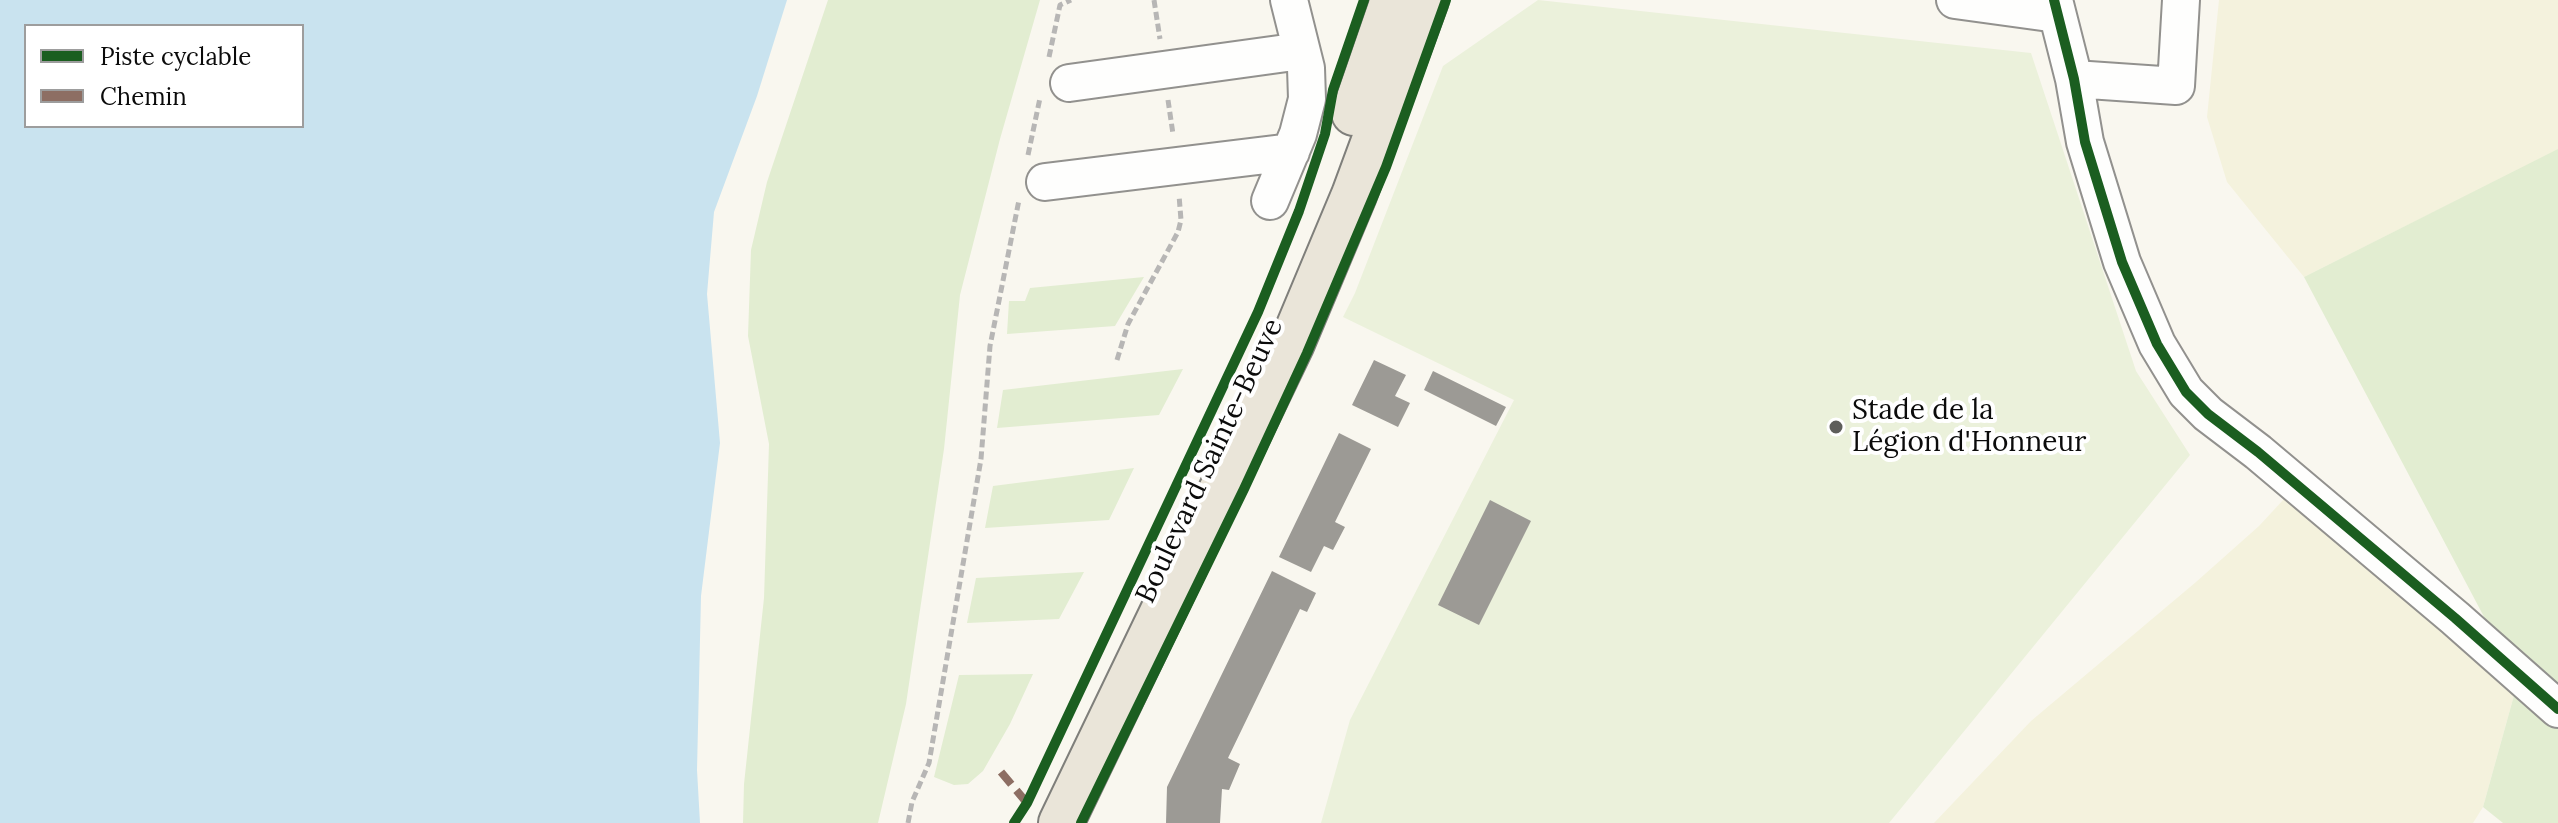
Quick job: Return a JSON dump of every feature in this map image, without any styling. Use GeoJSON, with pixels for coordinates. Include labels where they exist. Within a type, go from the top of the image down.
{"type":"FeatureCollection","features":[{"type":"Feature","properties":{"kind":"main road","name":"Boulevard Sainte-Beuve"},"geometry":{"type":"LineString","coordinates":[[1037,823],[1271,335],[1324,197],[1393,0]]}},
{"type":"Feature","properties":{"kind":"main road","name":"Boulevard Sainte-Beuve"},"geometry":{"type":"LineString","coordinates":[[1061,823],[1292,343],[1354,195],[1426,0]]}},
{"type":"Feature","properties":{"kind":"street"},"geometry":{"type":"LineString","coordinates":[[1270,201],[1291,152],[1307,99],[1306,68],[1289,0]]}},
{"type":"Feature","properties":{"kind":"street"},"geometry":{"type":"LineString","coordinates":[[1955,0],[2056,7],[2088,154],[2126,272],[2157,344],[2186,392],[2208,414],[2258,452],[2558,709]]}},
{"type":"Feature","properties":{"kind":"street"},"geometry":{"type":"LineString","coordinates":[[2074,79],[2176,86],[2181,0]]}},
{"type":"Feature","properties":{"kind":"street"},"geometry":{"type":"LineString","coordinates":[[1053,80],[1301,51]]}},
{"type":"Feature","properties":{"kind":"street"},"geometry":{"type":"LineString","coordinates":[[1030,182],[1291,152]]}},
{"type":"Feature","properties":{"kind":"path"},"geometry":{"type":"LineString","coordinates":[[908,823],[912,802],[929,763],[981,459],[990,346],[1053,80],[1060,5],[1071,0]]}},
{"type":"Feature","properties":{"kind":"shaded area"},"geometry":{"type":"Polygon","coordinates":[[[2219,0],[2558,0],[2558,150],[2304,277],[2227,182],[2207,117],[2219,0]]]}},
{"type":"Feature","properties":{"kind":"shaded area"},"geometry":{"type":"Polygon","coordinates":[[[2296,486],[2518,681],[2483,807],[2473,823],[1934,823],[2031,721],[2196,582],[2259,526],[2296,486]]]}},
{"type":"Feature","properties":{"kind":"green space"},"geometry":{"type":"Polygon","coordinates":[[[828,0],[1040,0],[960,295],[944,449],[906,704],[878,823],[743,823],[744,784],[764,598],[769,444],[748,336],[751,250],[767,182],[828,0]]]}},
{"type":"Feature","properties":{"kind":"green space","name":"Stade de la Légion d'Honneur"},"geometry":{"type":"Polygon","coordinates":[[[1538,0],[2031,53],[2136,371],[2190,455],[1889,823],[1321,823],[1350,720],[1514,400],[1343,317],[1443,66],[1538,0]]]}},
{"type":"Feature","properties":{"kind":"green space"},"geometry":{"type":"Polygon","coordinates":[[[2558,149],[2558,823],[2503,823],[2483,807],[2518,681],[2304,277],[2558,149]]]}},
{"type":"Feature","properties":{"kind":"green space"},"geometry":{"type":"Polygon","coordinates":[[[1144,277],[1115,326],[1007,334],[1009,301],[1025,301],[1030,288],[1144,277]]]}},
{"type":"Feature","properties":{"kind":"green space"},"geometry":{"type":"Polygon","coordinates":[[[1183,369],[1159,415],[997,428],[1003,390],[1183,369]]]}},
{"type":"Feature","properties":{"kind":"green space"},"geometry":{"type":"Polygon","coordinates":[[[1134,468],[1109,520],[985,528],[993,486],[1134,468]]]}},
{"type":"Feature","properties":{"kind":"green space"},"geometry":{"type":"Polygon","coordinates":[[[1084,572],[1059,619],[967,623],[976,578],[1084,572]]]}},
{"type":"Feature","properties":{"kind":"green space"},"geometry":{"type":"Polygon","coordinates":[[[1033,674],[1010,724],[983,771],[968,784],[954,785],[934,777],[959,675],[1033,674]]]}},
{"type":"Feature","properties":{"kind":"water"},"geometry":{"type":"Polygon","coordinates":[[[0,0],[787,0],[757,96],[714,212],[707,294],[720,443],[701,596],[697,770],[700,823],[0,823],[0,0]]]}},
{"type":"Feature","properties":{"kind":"building"},"geometry":{"type":"Polygon","coordinates":[[[1374,360],[1406,375],[1395,396],[1410,403],[1398,427],[1352,405],[1374,360]]]}},
{"type":"Feature","properties":{"kind":"building"},"geometry":{"type":"Polygon","coordinates":[[[1433,371],[1506,407],[1496,426],[1424,390],[1433,371]]]}},
{"type":"Feature","properties":{"kind":"building"},"geometry":{"type":"Polygon","coordinates":[[[1339,433],[1371,449],[1335,522],[1345,527],[1333,550],[1324,546],[1311,572],[1279,557],[1339,433]]]}},
{"type":"Feature","properties":{"kind":"building"},"geometry":{"type":"Polygon","coordinates":[[[1490,500],[1531,521],[1479,625],[1438,605],[1490,500]]]}},
{"type":"Feature","properties":{"kind":"building"},"geometry":{"type":"Polygon","coordinates":[[[1272,571],[1316,593],[1307,612],[1300,609],[1228,758],[1240,764],[1229,790],[1222,789],[1220,823],[1166,823],[1167,787],[1272,571]]]}},
{"type":"Feature","properties":{"kind":"marked path"},"geometry":{"type":"LineString","coordinates":[[1001,772],[1027,803]]}},
{"type":"Feature","properties":{"kind":"cycle path"},"geometry":{"type":"LineString","coordinates":[[1014,823],[1027,803],[1258,312],[1299,211],[1325,134],[1333,90],[1364,0]]}},
{"type":"Feature","properties":{"kind":"cycle path"},"geometry":{"type":"LineString","coordinates":[[1081,823],[1307,353],[1386,167],[1446,0]]}},
{"type":"Feature","properties":{"kind":"cycle path"},"geometry":{"type":"LineString","coordinates":[[2054,0],[2074,79],[2085,142],[2122,262],[2157,344],[2186,392],[2208,414],[2258,452],[2455,618],[2558,709]]}},
{"type":"Feature","properties":{"kind":"place","name":"Stade de la Légion d'Honneur"},"geometry":{"type":"Point","coordinates":[1836,427]}}]}
